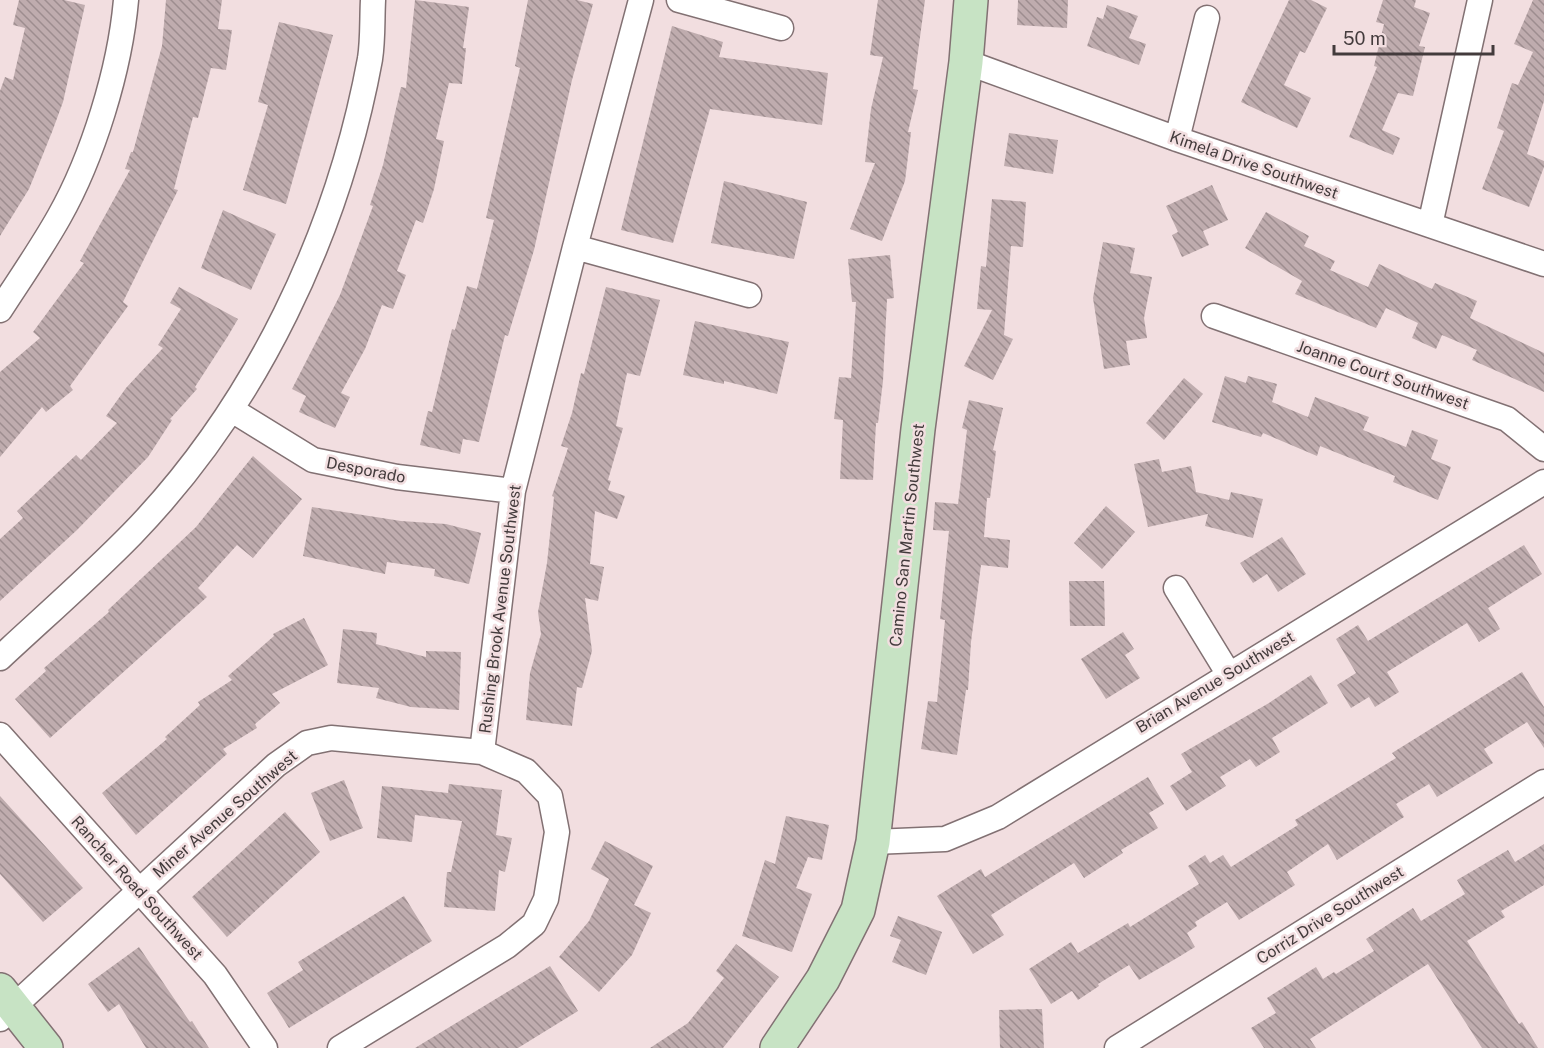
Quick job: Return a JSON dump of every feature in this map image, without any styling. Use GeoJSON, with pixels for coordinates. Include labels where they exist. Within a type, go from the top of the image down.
{"type":"FeatureCollection","features":[{"type":"Feature","properties":{"kind":"street"},"geometry":{"type":"LineString","coordinates":[[0,310],[59,217],[85,163],[117,60],[126,0]]}},
{"type":"Feature","properties":{"kind":"street"},"geometry":{"type":"LineString","coordinates":[[0,658],[133,534],[183,475],[232,410],[285,318],[322,233],[370,57],[374,0]]}},
{"type":"Feature","properties":{"kind":"street","name":"Rushing Brook Avenue Southwest"},"geometry":{"type":"LineString","coordinates":[[340,1048],[507,946],[534,924],[546,898],[557,832],[550,796],[526,771],[482,753],[513,491],[641,0]]}},
{"type":"Feature","properties":{"kind":"street"},"geometry":{"type":"LineString","coordinates":[[679,0],[781,28]]}},
{"type":"Feature","properties":{"kind":"street","name":"Camino San Martin Southwest"},"geometry":{"type":"LineString","coordinates":[[777,1048],[823,979],[858,910],[873,842],[918,429],[966,62],[971,0]]}},
{"type":"Feature","properties":{"kind":"street"},"geometry":{"type":"LineString","coordinates":[[1430,225],[1480,0]]}},
{"type":"Feature","properties":{"kind":"street"},"geometry":{"type":"LineString","coordinates":[[1178,139],[1208,18]]}},
{"type":"Feature","properties":{"kind":"street","name":"Kimela Drive Southwest"},"geometry":{"type":"LineString","coordinates":[[966,62],[1178,139],[1544,264]]}},
{"type":"Feature","properties":{"kind":"street"},"geometry":{"type":"LineString","coordinates":[[575,247],[749,295]]}},
{"type":"Feature","properties":{"kind":"street","name":"Joanne Court Southwest"},"geometry":{"type":"LineString","coordinates":[[1214,316],[1507,419],[1544,449]]}},
{"type":"Feature","properties":{"kind":"street","name":"Desporado"},"geometry":{"type":"LineString","coordinates":[[232,410],[314,460],[397,477],[513,491]]}},
{"type":"Feature","properties":{"kind":"street","name":"Brian Avenue Southwest"},"geometry":{"type":"LineString","coordinates":[[873,842],[945,839],[998,817],[1544,482]]}},
{"type":"Feature","properties":{"kind":"street"},"geometry":{"type":"LineString","coordinates":[[1176,588],[1228,674]]}},
{"type":"Feature","properties":{"kind":"street","name":"Rancher Road Southwest"},"geometry":{"type":"LineString","coordinates":[[0,735],[215,975],[265,1048]]}},
{"type":"Feature","properties":{"kind":"street","name":"Miner Avenue Southwest"},"geometry":{"type":"LineString","coordinates":[[5,1005],[140,889],[276,765],[307,743],[331,738],[482,753]]}},
{"type":"Feature","properties":{"kind":"street","name":"Corriz Drive Southwest"},"geometry":{"type":"LineString","coordinates":[[1117,1048],[1543,784]]}},
{"type":"Feature","properties":{"kind":"street"},"geometry":{"type":"LineString","coordinates":[[5,1005],[46,1048]]}},
{"type":"Feature","properties":{"kind":"building"},"geometry":{"type":"Polygon","coordinates":[[[19,0],[64,0],[85,5],[63,102],[52,132],[29,189],[0,236],[0,91],[5,77],[13,80],[25,28],[13,25],[19,0]]]}},
{"type":"Feature","properties":{"kind":"building"},"geometry":{"type":"Polygon","coordinates":[[[166,0],[222,0],[218,29],[232,30],[226,70],[211,68],[198,118],[193,117],[174,189],[178,190],[123,302],[128,306],[70,386],[73,390],[46,412],[42,407],[0,457],[0,372],[40,338],[33,332],[84,263],[80,261],[130,170],[125,169],[131,152],[133,152],[162,46],[166,0]]]}},
{"type":"Feature","properties":{"kind":"building"},"geometry":{"type":"Polygon","coordinates":[[[415,0],[469,7],[463,48],[466,48],[462,84],[449,83],[436,139],[444,141],[434,189],[423,223],[416,220],[397,271],[406,275],[393,309],[382,305],[365,349],[341,393],[350,397],[335,428],[299,412],[306,396],[292,389],[340,295],[373,206],[370,205],[383,165],[401,87],[406,88],[415,0]]]}},
{"type":"Feature","properties":{"kind":"building"},"geometry":{"type":"Polygon","coordinates":[[[528,0],[577,0],[593,4],[572,80],[534,250],[508,336],[505,335],[479,442],[463,439],[460,454],[420,445],[428,411],[432,412],[452,329],[455,330],[467,286],[477,289],[494,220],[486,218],[520,68],[515,66],[528,0]]]}},
{"type":"Feature","properties":{"kind":"building"},"geometry":{"type":"Polygon","coordinates":[[[878,0],[925,0],[913,89],[918,90],[908,132],[911,132],[905,181],[882,241],[850,229],[875,163],[865,162],[871,109],[883,57],[870,55],[878,0]]]}},
{"type":"Feature","properties":{"kind":"building"},"geometry":{"type":"Polygon","coordinates":[[[1018,0],[1068,0],[1067,28],[1017,25],[1018,0]]]}},
{"type":"Feature","properties":{"kind":"building"},"geometry":{"type":"Polygon","coordinates":[[[1289,0],[1311,0],[1327,8],[1305,53],[1300,51],[1284,85],[1311,98],[1297,128],[1241,102],[1289,0]]]}},
{"type":"Feature","properties":{"kind":"building"},"geometry":{"type":"Polygon","coordinates":[[[1383,0],[1416,0],[1414,7],[1430,13],[1419,46],[1425,47],[1413,96],[1398,93],[1382,130],[1400,138],[1393,155],[1349,137],[1377,67],[1374,66],[1384,24],[1376,22],[1383,0]]]}},
{"type":"Feature","properties":{"kind":"building"},"geometry":{"type":"Polygon","coordinates":[[[1533,0],[1544,0],[1544,101],[1527,154],[1544,161],[1544,167],[1529,207],[1482,189],[1504,131],[1497,128],[1512,83],[1518,85],[1533,52],[1514,44],[1533,0]]]}},
{"type":"Feature","properties":{"kind":"building"},"geometry":{"type":"Polygon","coordinates":[[[1107,5],[1138,16],[1129,38],[1146,44],[1139,65],[1087,46],[1097,17],[1103,19],[1107,5]]]}},
{"type":"Feature","properties":{"kind":"building"},"geometry":{"type":"Polygon","coordinates":[[[279,22],[333,35],[286,204],[243,190],[268,105],[258,102],[279,22]]]}},
{"type":"Feature","properties":{"kind":"building"},"geometry":{"type":"Polygon","coordinates":[[[672,26],[723,42],[719,57],[828,73],[822,125],[710,109],[673,243],[621,230],[672,26]]]}},
{"type":"Feature","properties":{"kind":"building"},"geometry":{"type":"Polygon","coordinates":[[[1009,133],[1058,140],[1053,174],[1004,166],[1009,133]]]}},
{"type":"Feature","properties":{"kind":"building"},"geometry":{"type":"Polygon","coordinates":[[[724,181],[807,202],[794,259],[711,243],[724,181]]]}},
{"type":"Feature","properties":{"kind":"building"},"geometry":{"type":"Polygon","coordinates":[[[1212,185],[1228,220],[1203,231],[1209,245],[1182,257],[1172,235],[1178,232],[1166,206],[1212,185]]]}},
{"type":"Feature","properties":{"kind":"building"},"geometry":{"type":"Polygon","coordinates":[[[992,199],[1026,202],[1023,247],[1011,246],[1004,335],[1013,339],[993,380],[964,366],[992,310],[977,309],[981,266],[986,267],[992,199]]]}},
{"type":"Feature","properties":{"kind":"building"},"geometry":{"type":"Polygon","coordinates":[[[223,210],[276,234],[251,290],[201,268],[223,210]]]}},
{"type":"Feature","properties":{"kind":"building"},"geometry":{"type":"Polygon","coordinates":[[[1266,212],[1309,236],[1304,246],[1335,261],[1330,270],[1368,287],[1379,264],[1432,289],[1435,283],[1477,301],[1470,318],[1544,353],[1544,392],[1472,360],[1477,350],[1442,335],[1436,349],[1412,338],[1418,323],[1386,308],[1376,328],[1295,294],[1302,281],[1245,248],[1266,212]]]}},
{"type":"Feature","properties":{"kind":"building"},"geometry":{"type":"Polygon","coordinates":[[[1103,242],[1135,248],[1130,273],[1152,277],[1144,318],[1147,338],[1126,341],[1130,365],[1104,369],[1093,298],[1103,242]]]}},
{"type":"Feature","properties":{"kind":"building"},"geometry":{"type":"Polygon","coordinates":[[[890,255],[894,298],[887,299],[883,381],[878,423],[876,423],[873,480],[840,479],[843,420],[834,419],[839,377],[851,378],[856,302],[852,302],[848,259],[890,255]]]}},
{"type":"Feature","properties":{"kind":"building"},"geometry":{"type":"Polygon","coordinates":[[[179,287],[238,319],[195,387],[197,389],[170,419],[172,420],[148,457],[77,530],[0,601],[0,539],[23,518],[17,511],[76,455],[81,460],[117,423],[106,416],[126,388],[163,348],[158,345],[181,309],[170,303],[179,287]]]}},
{"type":"Feature","properties":{"kind":"building"},"geometry":{"type":"Polygon","coordinates":[[[606,287],[660,300],[640,376],[627,373],[616,426],[623,428],[608,480],[611,481],[608,490],[625,496],[617,519],[595,511],[590,564],[604,567],[598,601],[585,598],[592,651],[582,688],[577,687],[572,726],[526,720],[530,673],[541,634],[538,612],[547,563],[554,497],[552,496],[568,448],[561,446],[572,413],[581,373],[584,374],[606,287]]]}},
{"type":"Feature","properties":{"kind":"building"},"geometry":{"type":"Polygon","coordinates":[[[695,321],[789,342],[777,394],[724,381],[724,384],[683,375],[695,321]]]}},
{"type":"Feature","properties":{"kind":"building"},"geometry":{"type":"Polygon","coordinates":[[[1225,376],[1246,383],[1248,376],[1277,384],[1272,402],[1308,417],[1315,397],[1369,417],[1363,430],[1406,447],[1412,430],[1438,440],[1431,459],[1451,467],[1438,500],[1393,482],[1395,476],[1320,446],[1317,456],[1263,433],[1261,437],[1212,422],[1225,376]]]}},
{"type":"Feature","properties":{"kind":"building"},"geometry":{"type":"Polygon","coordinates":[[[1184,378],[1203,394],[1164,440],[1146,423],[1184,378]]]}},
{"type":"Feature","properties":{"kind":"building"},"geometry":{"type":"Polygon","coordinates":[[[969,400],[1003,408],[993,450],[996,451],[990,498],[987,498],[984,537],[1010,540],[1008,568],[981,565],[971,642],[968,690],[966,690],[957,755],[921,749],[928,701],[937,702],[945,620],[940,619],[949,531],[933,530],[935,502],[958,504],[967,430],[962,428],[969,400]]]}},
{"type":"Feature","properties":{"kind":"building"},"geometry":{"type":"Polygon","coordinates":[[[253,456],[302,499],[253,558],[237,545],[198,588],[207,597],[50,738],[15,699],[46,671],[44,668],[109,612],[108,610],[196,527],[253,456]]]}},
{"type":"Feature","properties":{"kind":"building"},"geometry":{"type":"Polygon","coordinates":[[[1159,459],[1162,472],[1191,466],[1196,492],[1229,500],[1231,492],[1263,499],[1253,538],[1205,526],[1208,514],[1148,527],[1134,464],[1159,459]]]}},
{"type":"Feature","properties":{"kind":"building"},"geometry":{"type":"Polygon","coordinates":[[[1106,506],[1135,532],[1102,569],[1074,543],[1106,506]]]}},
{"type":"Feature","properties":{"kind":"building"},"geometry":{"type":"Polygon","coordinates":[[[312,507],[401,521],[446,524],[481,533],[469,584],[434,576],[435,569],[387,562],[385,574],[303,556],[312,507]]]}},
{"type":"Feature","properties":{"kind":"building"},"geometry":{"type":"Polygon","coordinates":[[[1282,537],[1306,574],[1278,592],[1267,574],[1253,583],[1240,563],[1282,537]]]}},
{"type":"Feature","properties":{"kind":"building"},"geometry":{"type":"Polygon","coordinates":[[[1524,545],[1542,574],[1488,608],[1500,629],[1479,642],[1467,623],[1387,672],[1399,692],[1375,707],[1369,697],[1351,708],[1337,685],[1356,673],[1336,639],[1358,625],[1368,641],[1524,545]]]}},
{"type":"Feature","properties":{"kind":"building"},"geometry":{"type":"Polygon","coordinates":[[[1069,581],[1104,581],[1105,626],[1070,626],[1069,581]]]}},
{"type":"Feature","properties":{"kind":"building"},"geometry":{"type":"Polygon","coordinates":[[[304,618],[328,665],[272,694],[280,703],[255,724],[257,728],[223,749],[227,754],[136,835],[102,793],[167,739],[165,737],[200,705],[198,702],[232,680],[228,676],[274,636],[273,634],[304,618]]]}},
{"type":"Feature","properties":{"kind":"building"},"geometry":{"type":"Polygon","coordinates":[[[343,629],[377,633],[376,644],[426,657],[426,651],[461,652],[459,710],[411,707],[376,698],[379,688],[337,683],[343,629]]]}},
{"type":"Feature","properties":{"kind":"building"},"geometry":{"type":"Polygon","coordinates":[[[1123,632],[1134,649],[1125,655],[1140,678],[1106,699],[1081,659],[1123,632]]]}},
{"type":"Feature","properties":{"kind":"building"},"geometry":{"type":"Polygon","coordinates":[[[1522,672],[1544,707],[1544,748],[1527,722],[1484,749],[1493,763],[1437,797],[1429,784],[1396,804],[1404,817],[1337,860],[1328,844],[1287,872],[1295,885],[1239,920],[1227,902],[1195,922],[1197,926],[1187,933],[1195,947],[1177,958],[1139,980],[1129,965],[1098,984],[1099,986],[1078,1000],[1072,991],[1051,1004],[1029,969],[1071,942],[1078,953],[1128,923],[1130,927],[1199,884],[1188,866],[1205,855],[1210,863],[1223,855],[1231,867],[1298,825],[1295,820],[1396,758],[1392,753],[1522,672]]]}},
{"type":"Feature","properties":{"kind":"building"},"geometry":{"type":"Polygon","coordinates":[[[1311,675],[1328,703],[1272,738],[1280,752],[1256,767],[1250,759],[1220,777],[1226,786],[1186,811],[1170,786],[1192,772],[1181,754],[1269,703],[1311,675]]]}},
{"type":"Feature","properties":{"kind":"building"},"geometry":{"type":"Polygon","coordinates":[[[1148,777],[1164,804],[1149,813],[1158,828],[1121,850],[1123,853],[1084,878],[1074,863],[991,915],[1004,935],[973,954],[937,896],[981,869],[985,877],[1148,777]]]}},
{"type":"Feature","properties":{"kind":"building"},"geometry":{"type":"Polygon","coordinates":[[[344,780],[363,828],[330,841],[311,793],[344,780]]]}},
{"type":"Feature","properties":{"kind":"building"},"geometry":{"type":"Polygon","coordinates":[[[449,784],[502,790],[496,835],[512,838],[505,872],[499,870],[495,911],[444,907],[447,872],[451,872],[462,821],[415,815],[412,842],[377,838],[382,786],[448,793],[449,784]]]}},
{"type":"Feature","properties":{"kind":"building"},"geometry":{"type":"Polygon","coordinates":[[[0,796],[83,888],[43,922],[0,874],[0,796]]]}},
{"type":"Feature","properties":{"kind":"building"},"geometry":{"type":"Polygon","coordinates":[[[285,812],[320,852],[227,937],[192,897],[285,812]]]}},
{"type":"Feature","properties":{"kind":"building"},"geometry":{"type":"Polygon","coordinates":[[[786,816],[829,825],[822,860],[808,857],[796,888],[812,894],[792,952],[742,936],[765,860],[775,864],[786,816]]]}},
{"type":"Feature","properties":{"kind":"building"},"geometry":{"type":"Polygon","coordinates":[[[605,841],[653,866],[634,905],[651,913],[632,955],[599,992],[559,957],[589,921],[609,879],[591,869],[605,841]]]}},
{"type":"Feature","properties":{"kind":"building"},"geometry":{"type":"Polygon","coordinates":[[[1544,844],[1544,885],[1501,911],[1505,917],[1467,941],[1519,1024],[1522,1022],[1538,1048],[1482,1048],[1428,964],[1310,1039],[1316,1048],[1264,1048],[1251,1028],[1276,1013],[1267,998],[1316,967],[1323,979],[1334,972],[1336,974],[1374,951],[1366,939],[1413,908],[1421,921],[1465,894],[1457,880],[1508,850],[1515,862],[1544,844]]]}},
{"type":"Feature","properties":{"kind":"building"},"geometry":{"type":"Polygon","coordinates":[[[404,896],[432,941],[289,1028],[267,993],[303,970],[298,962],[404,896]]]}},
{"type":"Feature","properties":{"kind":"building"},"geometry":{"type":"Polygon","coordinates":[[[898,916],[942,932],[926,975],[892,962],[901,940],[890,936],[898,916]]]}},
{"type":"Feature","properties":{"kind":"building"},"geometry":{"type":"Polygon","coordinates":[[[736,944],[779,977],[723,1048],[650,1048],[688,1023],[724,978],[716,971],[736,944]]]}},
{"type":"Feature","properties":{"kind":"building"},"geometry":{"type":"Polygon","coordinates":[[[139,947],[209,1048],[146,1048],[119,1004],[108,1012],[88,984],[139,947]]]}},
{"type":"Feature","properties":{"kind":"building"},"geometry":{"type":"Polygon","coordinates":[[[550,966],[578,1011],[518,1048],[415,1048],[550,966]]]}},
{"type":"Feature","properties":{"kind":"building"},"geometry":{"type":"Polygon","coordinates":[[[1042,1009],[1044,1048],[1000,1048],[999,1010],[1042,1009]]]}}]}
